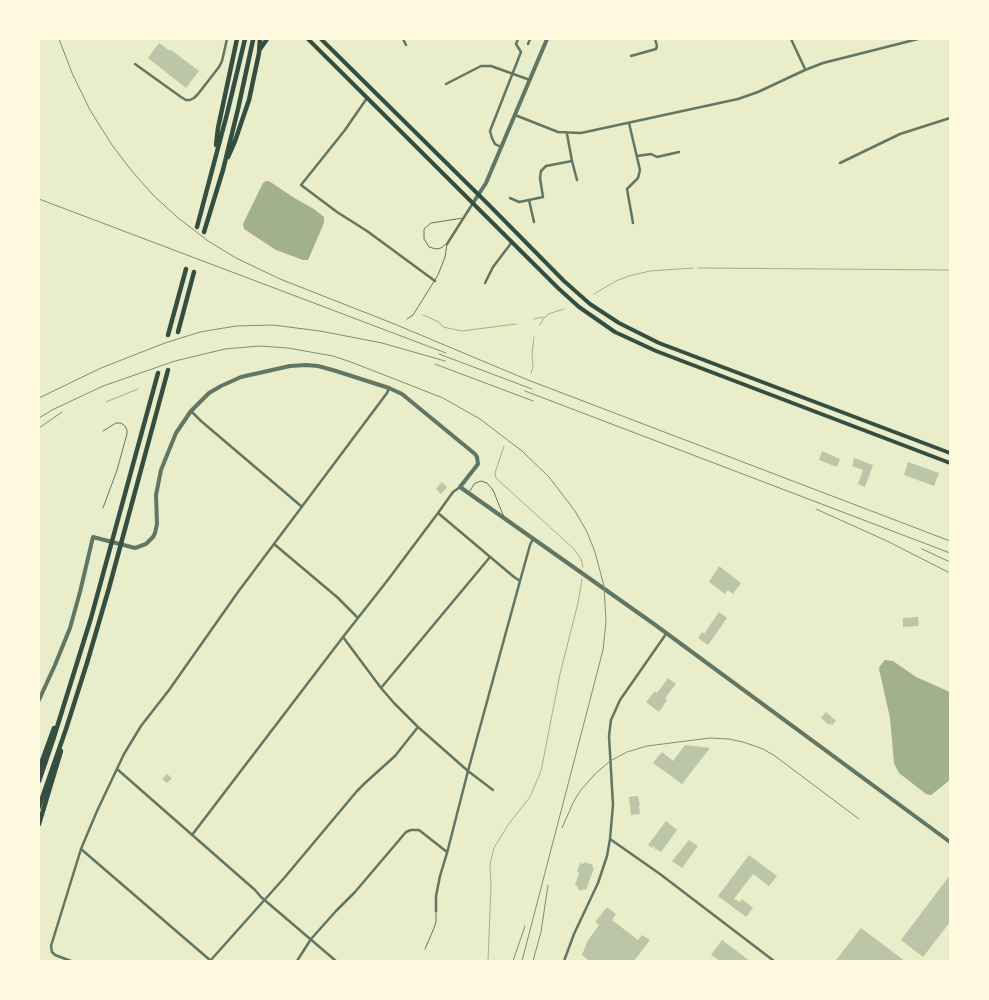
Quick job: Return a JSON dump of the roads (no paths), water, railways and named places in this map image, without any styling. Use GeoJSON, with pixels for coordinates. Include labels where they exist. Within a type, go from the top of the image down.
{"type":"FeatureCollection","features":[{"type":"Feature","properties":{"kind":"main road"},"geometry":{"type":"LineString","coordinates":[[215,158],[218,128],[237,39]]}},
{"type":"Feature","properties":{"kind":"main road"},"geometry":{"type":"LineString","coordinates":[[197,227],[245,39]]}},
{"type":"Feature","properties":{"kind":"main road"},"geometry":{"type":"LineString","coordinates":[[223,170],[236,141],[246,111],[259,53],[260,39]]}},
{"type":"Feature","properties":{"kind":"main road"},"geometry":{"type":"LineString","coordinates":[[259,53],[267,39]]}},
{"type":"Feature","properties":{"kind":"main road"},"geometry":{"type":"LineString","coordinates":[[308,39],[558,288],[579,308],[615,332],[660,353],[950,464]]}},
{"type":"Feature","properties":{"kind":"main road"},"geometry":{"type":"LineString","coordinates":[[321,39],[564,281],[590,304],[620,323],[659,343],[950,453]]}},
{"type":"Feature","properties":{"kind":"main road"},"geometry":{"type":"LineString","coordinates":[[204,232],[223,170],[253,40]]}},
{"type":"Feature","properties":{"kind":"main road"},"geometry":{"type":"LineString","coordinates":[[168,335],[186,268]]}},
{"type":"Feature","properties":{"kind":"main road"},"geometry":{"type":"LineString","coordinates":[[178,332],[194,272]]}},
{"type":"Feature","properties":{"kind":"main road"},"geometry":{"type":"LineString","coordinates":[[558,288],[564,281]]}},
{"type":"Feature","properties":{"kind":"main road"},"geometry":{"type":"LineString","coordinates":[[39,807],[66,729],[109,588],[168,370]]}},
{"type":"Feature","properties":{"kind":"main road"},"geometry":{"type":"LineString","coordinates":[[39,781],[100,586],[158,373]]}},
{"type":"Feature","properties":{"kind":"main road"},"geometry":{"type":"LineString","coordinates":[[864,431],[867,421]]}},
{"type":"Feature","properties":{"kind":"main road"},"geometry":{"type":"LineString","coordinates":[[39,769],[49,739],[63,709]]}},
{"type":"Feature","properties":{"kind":"main road"},"geometry":{"type":"LineString","coordinates":[[39,824],[66,729]]}},
{"type":"Feature","properties":{"kind":"street"},"geometry":{"type":"LineString","coordinates":[[135,64],[181,97],[190,100],[198,94],[222,61],[227,39]]}},
{"type":"Feature","properties":{"kind":"street"},"geometry":{"type":"LineString","coordinates":[[403,39],[406,45]]}},
{"type":"Feature","properties":{"kind":"street"},"geometry":{"type":"LineString","coordinates":[[501,147],[495,144],[490,130],[521,52],[516,44],[518,39]]}},
{"type":"Feature","properties":{"kind":"street"},"geometry":{"type":"LineString","coordinates":[[528,44],[530,39]]}},
{"type":"Feature","properties":{"kind":"street"},"geometry":{"type":"LineString","coordinates":[[447,244],[486,183],[547,39]]}},
{"type":"Feature","properties":{"kind":"street"},"geometry":{"type":"LineString","coordinates":[[631,56],[656,49],[655,39]]}},
{"type":"Feature","properties":{"kind":"street"},"geometry":{"type":"LineString","coordinates":[[791,39],[805,70]]}},
{"type":"Feature","properties":{"kind":"street"},"geometry":{"type":"LineString","coordinates":[[515,115],[558,132],[567,134],[581,133],[738,99],[822,63],[918,39]]}},
{"type":"Feature","properties":{"kind":"street"},"geometry":{"type":"LineString","coordinates":[[446,84],[482,66],[491,66],[530,80]]}},
{"type":"Feature","properties":{"kind":"street"},"geometry":{"type":"LineString","coordinates":[[368,98],[301,185],[435,281]]}},
{"type":"Feature","properties":{"kind":"street"},"geometry":{"type":"LineString","coordinates":[[840,163],[900,134],[950,118]]}},
{"type":"Feature","properties":{"kind":"street"},"geometry":{"type":"LineString","coordinates":[[629,123],[640,170],[638,178],[627,189],[633,223]]}},
{"type":"Feature","properties":{"kind":"street"},"geometry":{"type":"LineString","coordinates":[[567,134],[577,180]]}},
{"type":"Feature","properties":{"kind":"street"},"geometry":{"type":"LineString","coordinates":[[637,156],[652,154],[657,157],[679,152]]}},
{"type":"Feature","properties":{"kind":"street"},"geometry":{"type":"LineString","coordinates":[[510,198],[519,202],[543,196],[540,178],[541,171],[546,166],[572,161]]}},
{"type":"Feature","properties":{"kind":"street"},"geometry":{"type":"LineString","coordinates":[[529,200],[534,222]]}},
{"type":"Feature","properties":{"kind":"street"},"geometry":{"type":"LineString","coordinates":[[485,283],[493,267],[512,242]]}},
{"type":"Feature","properties":{"kind":"street"},"geometry":{"type":"LineString","coordinates":[[39,700],[70,628],[93,537],[135,548],[146,544],[155,533],[157,524],[156,495],[160,470],[176,433],[191,411],[209,393],[229,382],[255,373],[290,366],[318,366],[389,388],[402,394],[475,454],[478,464],[438,512],[192,835]]}},
{"type":"Feature","properties":{"kind":"street"},"geometry":{"type":"LineString","coordinates":[[71,961],[55,955],[52,952],[51,946],[81,849],[96,811],[128,747],[141,726],[169,690],[238,592],[389,388]]}},
{"type":"Feature","properties":{"kind":"street"},"geometry":{"type":"LineString","coordinates":[[191,411],[302,506]]}},
{"type":"Feature","properties":{"kind":"street"},"geometry":{"type":"LineString","coordinates":[[460,487],[666,634],[950,842]]}},
{"type":"Feature","properties":{"kind":"street"},"geometry":{"type":"LineString","coordinates":[[438,512],[514,578],[520,581]]}},
{"type":"Feature","properties":{"kind":"street"},"geometry":{"type":"LineString","coordinates":[[436,911],[436,896],[440,876],[448,853],[468,771],[533,539]]}},
{"type":"Feature","properties":{"kind":"street"},"geometry":{"type":"LineString","coordinates":[[274,544],[337,597],[358,618]]}},
{"type":"Feature","properties":{"kind":"street"},"geometry":{"type":"LineString","coordinates":[[381,688],[490,557]]}},
{"type":"Feature","properties":{"kind":"street"},"geometry":{"type":"LineString","coordinates":[[564,961],[574,934],[598,883],[607,856],[613,805],[609,736],[611,720],[620,700],[666,634]]}},
{"type":"Feature","properties":{"kind":"street"},"geometry":{"type":"LineString","coordinates":[[343,637],[394,704],[468,771],[493,790]]}},
{"type":"Feature","properties":{"kind":"street"},"geometry":{"type":"LineString","coordinates":[[81,849],[210,961],[297,864],[357,791],[395,756],[418,727]]}},
{"type":"Feature","properties":{"kind":"street"},"geometry":{"type":"LineString","coordinates":[[117,769],[336,961]]}},
{"type":"Feature","properties":{"kind":"street"},"geometry":{"type":"LineString","coordinates":[[297,961],[311,939],[336,910],[355,892],[406,832],[419,830],[448,853]]}},
{"type":"Feature","properties":{"kind":"street"},"geometry":{"type":"LineString","coordinates":[[610,839],[660,874],[774,961]]}},
{"type":"Feature","properties":{"kind":"lane"},"geometry":{"type":"LineString","coordinates":[[447,244],[436,249],[429,247],[424,239],[424,229],[431,223],[463,218]]}},
{"type":"Feature","properties":{"kind":"lane"},"geometry":{"type":"LineString","coordinates":[[408,319],[413,315],[435,281],[442,266],[447,244]]}},
{"type":"Feature","properties":{"kind":"lane"},"geometry":{"type":"LineString","coordinates":[[103,431],[116,423],[121,423],[127,430],[117,470],[103,508]]}},
{"type":"Feature","properties":{"kind":"lane"},"geometry":{"type":"LineString","coordinates":[[469,493],[474,484],[481,481],[487,482],[494,490],[506,520]]}},
{"type":"Feature","properties":{"kind":"lane"},"geometry":{"type":"LineString","coordinates":[[426,949],[436,922],[436,911]]}},
{"type":"Feature","properties":{"kind":"waterway"},"geometry":{"type":"LineString","coordinates":[[594,294],[629,276],[650,271],[693,268]]}},
{"type":"Feature","properties":{"kind":"waterway"},"geometry":{"type":"LineString","coordinates":[[698,268],[950,270]]}},
{"type":"Feature","properties":{"kind":"waterway"},"geometry":{"type":"LineString","coordinates":[[540,325],[548,314],[564,309]]}},
{"type":"Feature","properties":{"kind":"waterway"},"geometry":{"type":"LineString","coordinates":[[423,315],[439,322],[443,327],[462,331],[516,324]]}},
{"type":"Feature","properties":{"kind":"waterway"},"geometry":{"type":"LineString","coordinates":[[534,319],[543,317]]}},
{"type":"Feature","properties":{"kind":"waterway"},"geometry":{"type":"LineString","coordinates":[[531,373],[534,337]]}},
{"type":"Feature","properties":{"kind":"waterway"},"geometry":{"type":"LineString","coordinates":[[106,402],[138,389]]}},
{"type":"Feature","properties":{"kind":"waterway"},"geometry":{"type":"LineString","coordinates":[[504,446],[495,473],[496,478],[574,549],[581,559],[583,567]]}},
{"type":"Feature","properties":{"kind":"waterway"},"geometry":{"type":"LineString","coordinates":[[488,961],[490,864],[494,848],[508,825],[530,797],[541,771],[560,674],[578,603],[582,579]]}},
{"type":"Feature","properties":{"kind":"railway"},"geometry":{"type":"LineString","coordinates":[[59,39],[72,73],[90,110],[112,145],[131,170],[153,195],[177,217],[208,241],[236,258],[280,279],[528,380],[950,541]]}},
{"type":"Feature","properties":{"kind":"railway"},"geometry":{"type":"LineString","coordinates":[[39,199],[446,353]]}},
{"type":"Feature","properties":{"kind":"railway"},"geometry":{"type":"LineString","coordinates":[[39,398],[101,368],[165,343],[200,332],[236,326],[273,325],[320,331],[382,343],[445,361]]}},
{"type":"Feature","properties":{"kind":"railway"},"geometry":{"type":"LineString","coordinates":[[39,418],[103,386],[175,361],[225,349],[260,346],[288,348],[333,356],[443,398],[480,419],[522,451],[549,477],[575,511],[587,532],[595,552],[604,586],[606,622],[603,650],[522,961]]}},
{"type":"Feature","properties":{"kind":"railway"},"geometry":{"type":"LineString","coordinates":[[439,354],[532,389]]}},
{"type":"Feature","properties":{"kind":"railway"},"geometry":{"type":"LineString","coordinates":[[435,364],[533,401]]}},
{"type":"Feature","properties":{"kind":"railway"},"geometry":{"type":"LineString","coordinates":[[525,391],[950,553]]}},
{"type":"Feature","properties":{"kind":"railway"},"geometry":{"type":"LineString","coordinates":[[39,428],[62,412]]}},
{"type":"Feature","properties":{"kind":"railway"},"geometry":{"type":"LineString","coordinates":[[816,509],[887,541],[950,573]]}},
{"type":"Feature","properties":{"kind":"railway"},"geometry":{"type":"LineString","coordinates":[[922,549],[950,562]]}},
{"type":"Feature","properties":{"kind":"railway"},"geometry":{"type":"LineString","coordinates":[[562,828],[580,791],[610,761],[627,752],[647,746],[710,738],[729,739],[763,749],[859,819]]}},
{"type":"Feature","properties":{"kind":"railway"},"geometry":{"type":"LineString","coordinates":[[533,961],[541,932],[548,885]]}},
{"type":"Feature","properties":{"kind":"railway"},"geometry":{"type":"LineString","coordinates":[[513,961],[525,926]]}}]}
